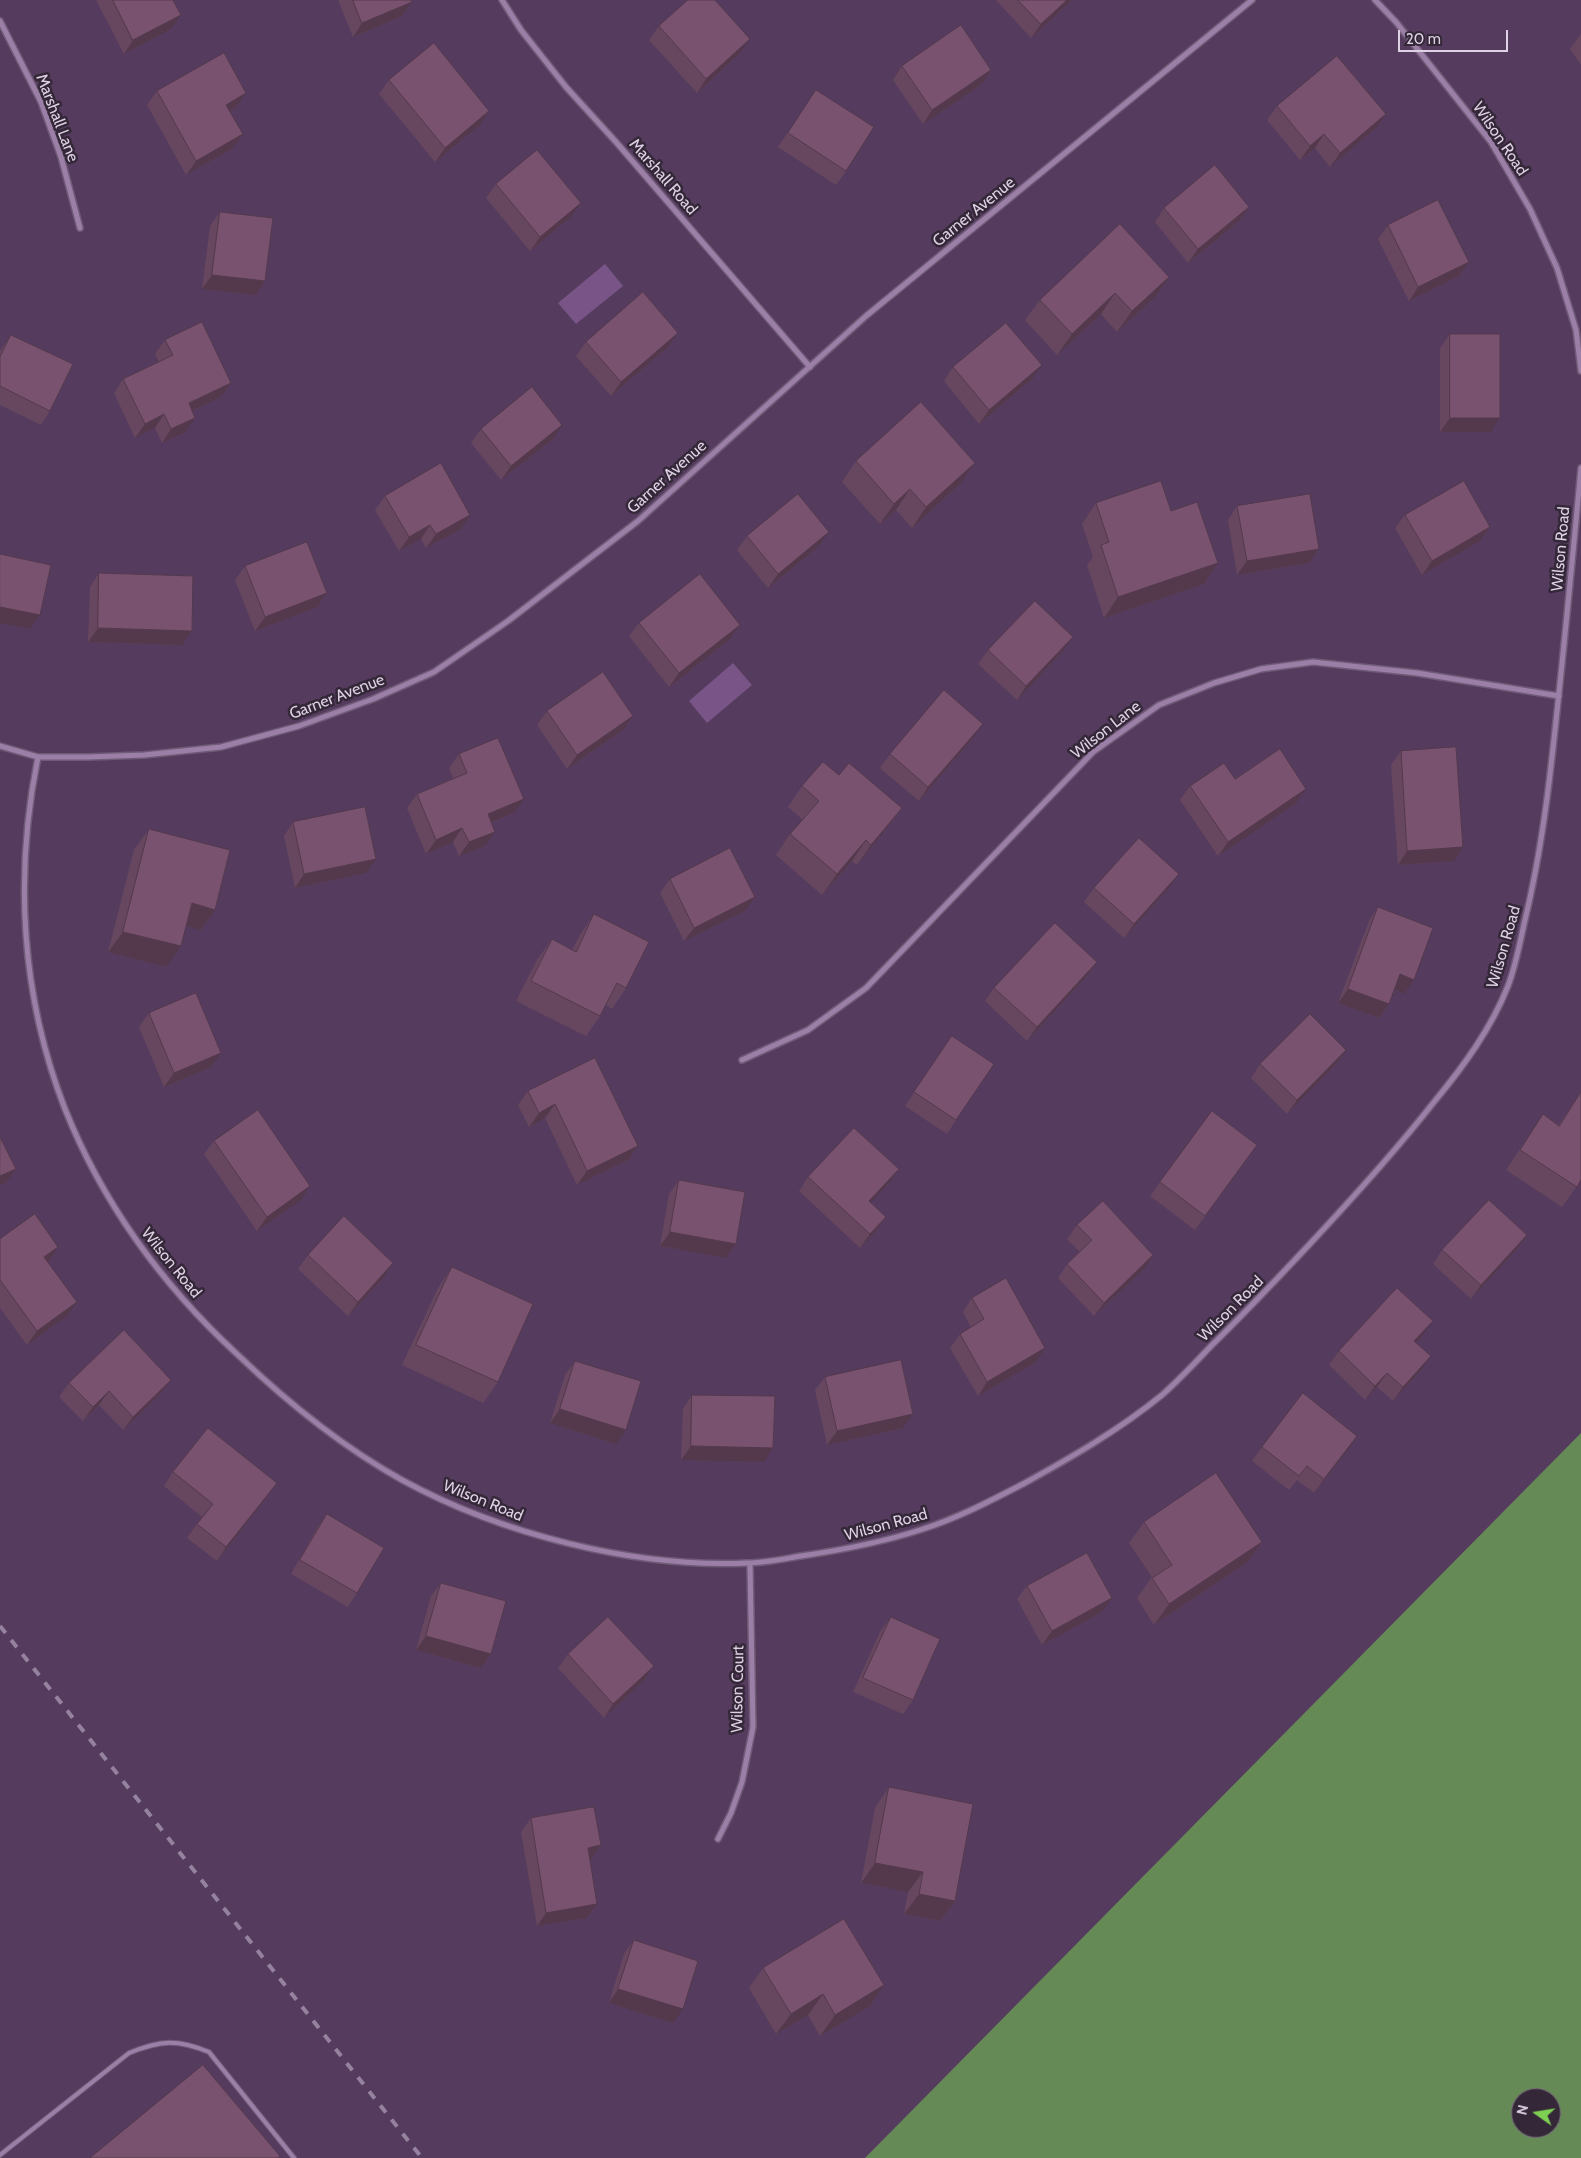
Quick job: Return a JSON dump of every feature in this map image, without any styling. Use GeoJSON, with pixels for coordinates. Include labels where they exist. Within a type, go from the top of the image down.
{"type":"FeatureCollection","features":[{"type":"Feature","properties":{"kind":"street","name":"Marshall Road"},"geometry":{"type":"LineString","coordinates":[[502,0],[520,30],[566,87],[616,142],[810,367]]}},
{"type":"Feature","properties":{"kind":"street","name":"Garner Avenue"},"geometry":{"type":"LineString","coordinates":[[0,746],[38,757],[134,755],[221,748],[299,726],[373,699],[434,672],[508,621],[638,521],[866,316],[1252,0]]}},
{"type":"Feature","properties":{"kind":"street","name":"Wilson Road"},"geometry":{"type":"LineString","coordinates":[[1375,0],[1396,22],[1491,142],[1530,209],[1557,268],[1576,330],[1581,371]]}},
{"type":"Feature","properties":{"kind":"street","name":"Marshall Lane"},"geometry":{"type":"LineString","coordinates":[[0,21],[41,102],[62,158],[80,228]]}},
{"type":"Feature","properties":{"kind":"street","name":"Wilson Road"},"geometry":{"type":"LineString","coordinates":[[38,757],[28,804],[24,853],[23,906],[29,969],[38,1021],[50,1064],[66,1111],[93,1171],[123,1222],[169,1285],[222,1340],[278,1394],[336,1439],[405,1481],[482,1517],[553,1540],[642,1558],[684,1562],[750,1563],[841,1550],[920,1530],[981,1506],[1103,1439],[1166,1392],[1259,1298],[1387,1161],[1462,1067],[1489,1024],[1508,986],[1535,876],[1546,809],[1559,696],[1581,468]]}},
{"type":"Feature","properties":{"kind":"street","name":"Wilson Lane"},"geometry":{"type":"LineString","coordinates":[[742,1060],[808,1030],[866,988],[1093,752],[1159,705],[1261,669],[1313,662],[1417,673],[1559,696]]}},
{"type":"Feature","properties":{"kind":"street","name":"Wilson Court"},"geometry":{"type":"LineString","coordinates":[[718,1839],[732,1813],[742,1782],[752,1727],[750,1563]]}},
{"type":"Feature","properties":{"kind":"lane"},"geometry":{"type":"LineString","coordinates":[[0,2155],[129,2053],[151,2044],[168,2042],[188,2044],[209,2052],[294,2158]]}},
{"type":"Feature","properties":{"kind":"green space"},"geometry":{"type":"Polygon","coordinates":[[[1581,1433],[1581,2158],[865,2158],[1581,1433]]]}},
{"type":"Feature","properties":{"kind":"shaded area"},"geometry":{"type":"Polygon","coordinates":[[[605,264],[623,286],[576,324],[558,303],[605,264]]]}},
{"type":"Feature","properties":{"kind":"shaded area"},"geometry":{"type":"Polygon","coordinates":[[[733,663],[752,685],[707,723],[689,701],[733,663]]]}},
{"type":"Feature","properties":{"kind":"building"},"geometry":{"type":"Polygon","coordinates":[[[113,0],[173,0],[181,15],[133,40],[113,0]]]}},
{"type":"Feature","properties":{"kind":"building"},"geometry":{"type":"Polygon","coordinates":[[[353,0],[411,0],[412,2],[362,23],[353,0]]]}},
{"type":"Feature","properties":{"kind":"building"},"geometry":{"type":"Polygon","coordinates":[[[688,0],[715,0],[750,39],[706,79],[659,26],[688,0]]]}},
{"type":"Feature","properties":{"kind":"building"},"geometry":{"type":"Polygon","coordinates":[[[1018,0],[1067,0],[1041,24],[1018,0]]]}},
{"type":"Feature","properties":{"kind":"building"},"geometry":{"type":"Polygon","coordinates":[[[961,25],[991,70],[932,110],[902,66],[961,25]]]}},
{"type":"Feature","properties":{"kind":"building"},"geometry":{"type":"Polygon","coordinates":[[[434,43],[489,111],[445,148],[389,80],[434,43]]]}},
{"type":"Feature","properties":{"kind":"building"},"geometry":{"type":"Polygon","coordinates":[[[224,53],[246,93],[226,105],[243,134],[196,161],[157,91],[224,53]]]}},
{"type":"Feature","properties":{"kind":"building"},"geometry":{"type":"Polygon","coordinates":[[[1337,56],[1386,114],[1340,153],[1324,134],[1310,146],[1277,106],[1337,56]]]}},
{"type":"Feature","properties":{"kind":"building"},"geometry":{"type":"Polygon","coordinates":[[[816,90],[874,127],[846,171],[788,133],[816,90]]]}},
{"type":"Feature","properties":{"kind":"building"},"geometry":{"type":"Polygon","coordinates":[[[537,150],[581,203],[540,237],[496,184],[537,150]]]}},
{"type":"Feature","properties":{"kind":"building"},"geometry":{"type":"Polygon","coordinates":[[[1215,165],[1249,207],[1198,249],[1164,208],[1215,165]]]}},
{"type":"Feature","properties":{"kind":"building"},"geometry":{"type":"Polygon","coordinates":[[[1438,200],[1469,262],[1418,287],[1388,225],[1438,200]]]}},
{"type":"Feature","properties":{"kind":"building"},"geometry":{"type":"Polygon","coordinates":[[[220,212],[273,218],[265,281],[212,275],[220,212]]]}},
{"type":"Feature","properties":{"kind":"building"},"geometry":{"type":"Polygon","coordinates":[[[1120,224],[1169,277],[1132,311],[1115,293],[1072,334],[1040,300],[1120,224]]]}},
{"type":"Feature","properties":{"kind":"building"},"geometry":{"type":"Polygon","coordinates":[[[643,292],[678,333],[621,382],[586,342],[643,292]]]}},
{"type":"Feature","properties":{"kind":"building"},"geometry":{"type":"Polygon","coordinates":[[[202,322],[231,383],[189,403],[195,418],[171,429],[164,414],[145,424],[123,379],[173,355],[165,340],[202,322]]]}},
{"type":"Feature","properties":{"kind":"building"},"geometry":{"type":"Polygon","coordinates":[[[1006,323],[1042,365],[989,410],[953,367],[1006,323]]]}},
{"type":"Feature","properties":{"kind":"building"},"geometry":{"type":"Polygon","coordinates":[[[1450,334],[1500,334],[1500,418],[1450,418],[1450,334]]]}},
{"type":"Feature","properties":{"kind":"building"},"geometry":{"type":"Polygon","coordinates":[[[11,335],[73,364],[50,411],[0,386],[0,357],[11,335]]]}},
{"type":"Feature","properties":{"kind":"building"},"geometry":{"type":"Polygon","coordinates":[[[532,387],[562,425],[511,466],[481,429],[532,387]]]}},
{"type":"Feature","properties":{"kind":"building"},"geometry":{"type":"Polygon","coordinates":[[[921,402],[975,463],[926,507],[910,489],[894,504],[856,461],[921,402]]]}},
{"type":"Feature","properties":{"kind":"building"},"geometry":{"type":"Polygon","coordinates":[[[441,463],[470,515],[436,534],[430,525],[409,537],[385,496],[441,463]]]}},
{"type":"Feature","properties":{"kind":"building"},"geometry":{"type":"Polygon","coordinates":[[[1161,481],[1171,511],[1197,502],[1218,563],[1118,597],[1101,545],[1109,542],[1096,503],[1161,481]]]}},
{"type":"Feature","properties":{"kind":"building"},"geometry":{"type":"Polygon","coordinates":[[[1464,481],[1490,527],[1432,561],[1405,515],[1464,481]]]}},
{"type":"Feature","properties":{"kind":"building"},"geometry":{"type":"Polygon","coordinates":[[[798,494],[829,532],[778,574],[747,536],[798,494]]]}},
{"type":"Feature","properties":{"kind":"building"},"geometry":{"type":"Polygon","coordinates":[[[1310,494],[1319,549],[1247,561],[1237,506],[1310,494]]]}},
{"type":"Feature","properties":{"kind":"building"},"geometry":{"type":"Polygon","coordinates":[[[307,542],[327,593],[265,617],[245,566],[307,542]]]}},
{"type":"Feature","properties":{"kind":"building"},"geometry":{"type":"Polygon","coordinates":[[[0,554],[51,565],[40,615],[0,607],[0,554]]]}},
{"type":"Feature","properties":{"kind":"building"},"geometry":{"type":"Polygon","coordinates":[[[99,573],[193,576],[192,631],[98,628],[99,573]]]}},
{"type":"Feature","properties":{"kind":"building"},"geometry":{"type":"Polygon","coordinates":[[[700,574],[740,625],[679,673],[639,623],[700,574]]]}},
{"type":"Feature","properties":{"kind":"building"},"geometry":{"type":"Polygon","coordinates":[[[1035,601],[1073,637],[1026,686],[988,650],[1035,601]]]}},
{"type":"Feature","properties":{"kind":"building"},"geometry":{"type":"Polygon","coordinates":[[[603,672],[633,716],[577,755],[547,711],[603,672]]]}},
{"type":"Feature","properties":{"kind":"building"},"geometry":{"type":"Polygon","coordinates":[[[944,690],[983,724],[928,787],[890,754],[944,690]]]}},
{"type":"Feature","properties":{"kind":"building"},"geometry":{"type":"Polygon","coordinates":[[[498,738],[524,799],[488,814],[495,832],[469,842],[462,828],[436,840],[417,794],[467,773],[459,754],[498,738]]]}},
{"type":"Feature","properties":{"kind":"building"},"geometry":{"type":"Polygon","coordinates":[[[1456,747],[1463,847],[1407,851],[1401,751],[1456,747]]]}},
{"type":"Feature","properties":{"kind":"building"},"geometry":{"type":"Polygon","coordinates":[[[1280,749],[1306,789],[1228,842],[1190,786],[1224,763],[1235,779],[1280,749]]]}},
{"type":"Feature","properties":{"kind":"building"},"geometry":{"type":"Polygon","coordinates":[[[823,762],[839,775],[849,763],[902,808],[871,845],[866,840],[837,874],[790,834],[819,801],[802,786],[823,762]]]}},
{"type":"Feature","properties":{"kind":"building"},"geometry":{"type":"Polygon","coordinates":[[[365,807],[376,859],[304,874],[293,822],[365,807]]]}},
{"type":"Feature","properties":{"kind":"building"},"geometry":{"type":"Polygon","coordinates":[[[149,829],[230,850],[215,910],[192,903],[181,946],[123,932],[149,829]]]}},
{"type":"Feature","properties":{"kind":"building"},"geometry":{"type":"Polygon","coordinates":[[[1139,838],[1179,874],[1134,924],[1094,888],[1139,838]]]}},
{"type":"Feature","properties":{"kind":"building"},"geometry":{"type":"Polygon","coordinates":[[[730,848],[755,897],[694,928],[670,879],[730,848]]]}},
{"type":"Feature","properties":{"kind":"building"},"geometry":{"type":"Polygon","coordinates":[[[1378,907],[1433,928],[1414,980],[1400,974],[1389,1004],[1348,989],[1378,907]]]}},
{"type":"Feature","properties":{"kind":"building"},"geometry":{"type":"Polygon","coordinates":[[[594,914],[649,942],[626,988],[617,983],[600,1016],[531,981],[552,939],[576,952],[594,914]]]}},
{"type":"Feature","properties":{"kind":"building"},"geometry":{"type":"Polygon","coordinates":[[[1055,923],[1097,962],[1037,1027],[994,988],[1055,923]]]}},
{"type":"Feature","properties":{"kind":"building"},"geometry":{"type":"Polygon","coordinates":[[[196,993],[221,1053],[174,1073],[149,1013],[196,993]]]}},
{"type":"Feature","properties":{"kind":"building"},"geometry":{"type":"Polygon","coordinates":[[[1310,1014],[1346,1050],[1297,1100],[1260,1064],[1310,1014]]]}},
{"type":"Feature","properties":{"kind":"building"},"geometry":{"type":"Polygon","coordinates":[[[952,1036],[994,1064],[956,1120],[914,1092],[952,1036]]]}},
{"type":"Feature","properties":{"kind":"building"},"geometry":{"type":"Polygon","coordinates":[[[595,1058],[638,1146],[587,1171],[555,1104],[539,1113],[528,1091],[595,1058]]]}},
{"type":"Feature","properties":{"kind":"building"},"geometry":{"type":"Polygon","coordinates":[[[1581,1092],[1581,1180],[1577,1187],[1520,1150],[1543,1114],[1559,1126],[1581,1092]]]}},
{"type":"Feature","properties":{"kind":"building"},"geometry":{"type":"Polygon","coordinates":[[[258,1110],[310,1186],[267,1217],[214,1141],[258,1110]]]}},
{"type":"Feature","properties":{"kind":"building"},"geometry":{"type":"Polygon","coordinates":[[[1212,1111],[1257,1145],[1205,1216],[1160,1182],[1212,1111]]]}},
{"type":"Feature","properties":{"kind":"building"},"geometry":{"type":"Polygon","coordinates":[[[854,1128],[899,1169],[869,1201],[886,1217],[870,1234],[808,1177],[854,1128]]]}},
{"type":"Feature","properties":{"kind":"building"},"geometry":{"type":"Polygon","coordinates":[[[0,1137],[16,1169],[0,1176],[0,1137]]]}},
{"type":"Feature","properties":{"kind":"building"},"geometry":{"type":"Polygon","coordinates":[[[679,1180],[745,1192],[736,1244],[670,1232],[679,1180]]]}},
{"type":"Feature","properties":{"kind":"building"},"geometry":{"type":"Polygon","coordinates":[[[1489,1200],[1527,1235],[1481,1285],[1442,1250],[1489,1200]]]}},
{"type":"Feature","properties":{"kind":"building"},"geometry":{"type":"Polygon","coordinates":[[[1103,1201],[1153,1255],[1104,1303],[1067,1264],[1092,1240],[1077,1225],[1103,1201]]]}},
{"type":"Feature","properties":{"kind":"building"},"geometry":{"type":"Polygon","coordinates":[[[35,1214],[58,1247],[44,1257],[77,1302],[37,1331],[0,1280],[0,1239],[35,1214]]]}},
{"type":"Feature","properties":{"kind":"building"},"geometry":{"type":"Polygon","coordinates":[[[344,1216],[393,1263],[358,1302],[308,1255],[344,1216]]]}},
{"type":"Feature","properties":{"kind":"building"},"geometry":{"type":"Polygon","coordinates":[[[452,1267],[533,1304],[498,1382],[416,1345],[452,1267]]]}},
{"type":"Feature","properties":{"kind":"building"},"geometry":{"type":"Polygon","coordinates":[[[1006,1278],[1045,1348],[987,1382],[960,1334],[984,1319],[972,1298],[1006,1278]]]}},
{"type":"Feature","properties":{"kind":"building"},"geometry":{"type":"Polygon","coordinates":[[[1397,1288],[1433,1321],[1414,1341],[1431,1356],[1403,1387],[1387,1373],[1375,1386],[1339,1351],[1397,1288]]]}},
{"type":"Feature","properties":{"kind":"building"},"geometry":{"type":"Polygon","coordinates":[[[124,1330],[171,1380],[133,1417],[109,1391],[93,1407],[69,1383],[124,1330]]]}},
{"type":"Feature","properties":{"kind":"building"},"geometry":{"type":"Polygon","coordinates":[[[901,1360],[913,1414],[837,1431],[825,1377],[901,1360]]]}},
{"type":"Feature","properties":{"kind":"building"},"geometry":{"type":"Polygon","coordinates":[[[575,1361],[641,1381],[626,1430],[560,1409],[575,1361]]]}},
{"type":"Feature","properties":{"kind":"building"},"geometry":{"type":"Polygon","coordinates":[[[1303,1393],[1357,1436],[1324,1479],[1307,1466],[1299,1476],[1262,1447],[1303,1393]]]}},
{"type":"Feature","properties":{"kind":"building"},"geometry":{"type":"Polygon","coordinates":[[[692,1395],[775,1396],[773,1448],[691,1446],[692,1395]]]}},
{"type":"Feature","properties":{"kind":"building"},"geometry":{"type":"Polygon","coordinates":[[[208,1428],[277,1483],[226,1547],[197,1524],[213,1504],[173,1472],[208,1428]]]}},
{"type":"Feature","properties":{"kind":"building"},"geometry":{"type":"Polygon","coordinates":[[[1216,1473],[1262,1542],[1169,1604],[1152,1578],[1172,1565],[1144,1522],[1216,1473]]]}},
{"type":"Feature","properties":{"kind":"building"},"geometry":{"type":"Polygon","coordinates":[[[327,1514],[384,1548],[357,1593],[300,1560],[327,1514]]]}},
{"type":"Feature","properties":{"kind":"building"},"geometry":{"type":"Polygon","coordinates":[[[1087,1553],[1112,1598],[1052,1631],[1027,1586],[1087,1553]]]}},
{"type":"Feature","properties":{"kind":"building"},"geometry":{"type":"Polygon","coordinates":[[[441,1583],[506,1601],[491,1654],[426,1636],[441,1583]]]}},
{"type":"Feature","properties":{"kind":"building"},"geometry":{"type":"Polygon","coordinates":[[[608,1617],[654,1666],[613,1704],[568,1654],[608,1617]]]}},
{"type":"Feature","properties":{"kind":"building"},"geometry":{"type":"Polygon","coordinates":[[[891,1617],[940,1639],[913,1700],[863,1678],[891,1617]]]}},
{"type":"Feature","properties":{"kind":"building"},"geometry":{"type":"Polygon","coordinates":[[[889,1787],[973,1804],[955,1901],[919,1894],[923,1872],[875,1863],[889,1787]]]}},
{"type":"Feature","properties":{"kind":"building"},"geometry":{"type":"Polygon","coordinates":[[[594,1807],[601,1845],[588,1848],[597,1904],[546,1913],[531,1818],[594,1807]]]}},
{"type":"Feature","properties":{"kind":"building"},"geometry":{"type":"Polygon","coordinates":[[[844,1919],[884,1985],[835,2015],[823,1994],[791,2014],[763,1968],[844,1919]]]}},
{"type":"Feature","properties":{"kind":"building"},"geometry":{"type":"Polygon","coordinates":[[[634,1940],[698,1961],[683,2009],[618,1989],[634,1940]]]}},
{"type":"Feature","properties":{"kind":"building"},"geometry":{"type":"Polygon","coordinates":[[[203,2065],[280,2156],[278,2158],[90,2158],[203,2065]]]}},
{"type":"Feature","properties":{"kind":"railway"},"geometry":{"type":"LineString","coordinates":[[0,1626],[422,2158]]}}]}
